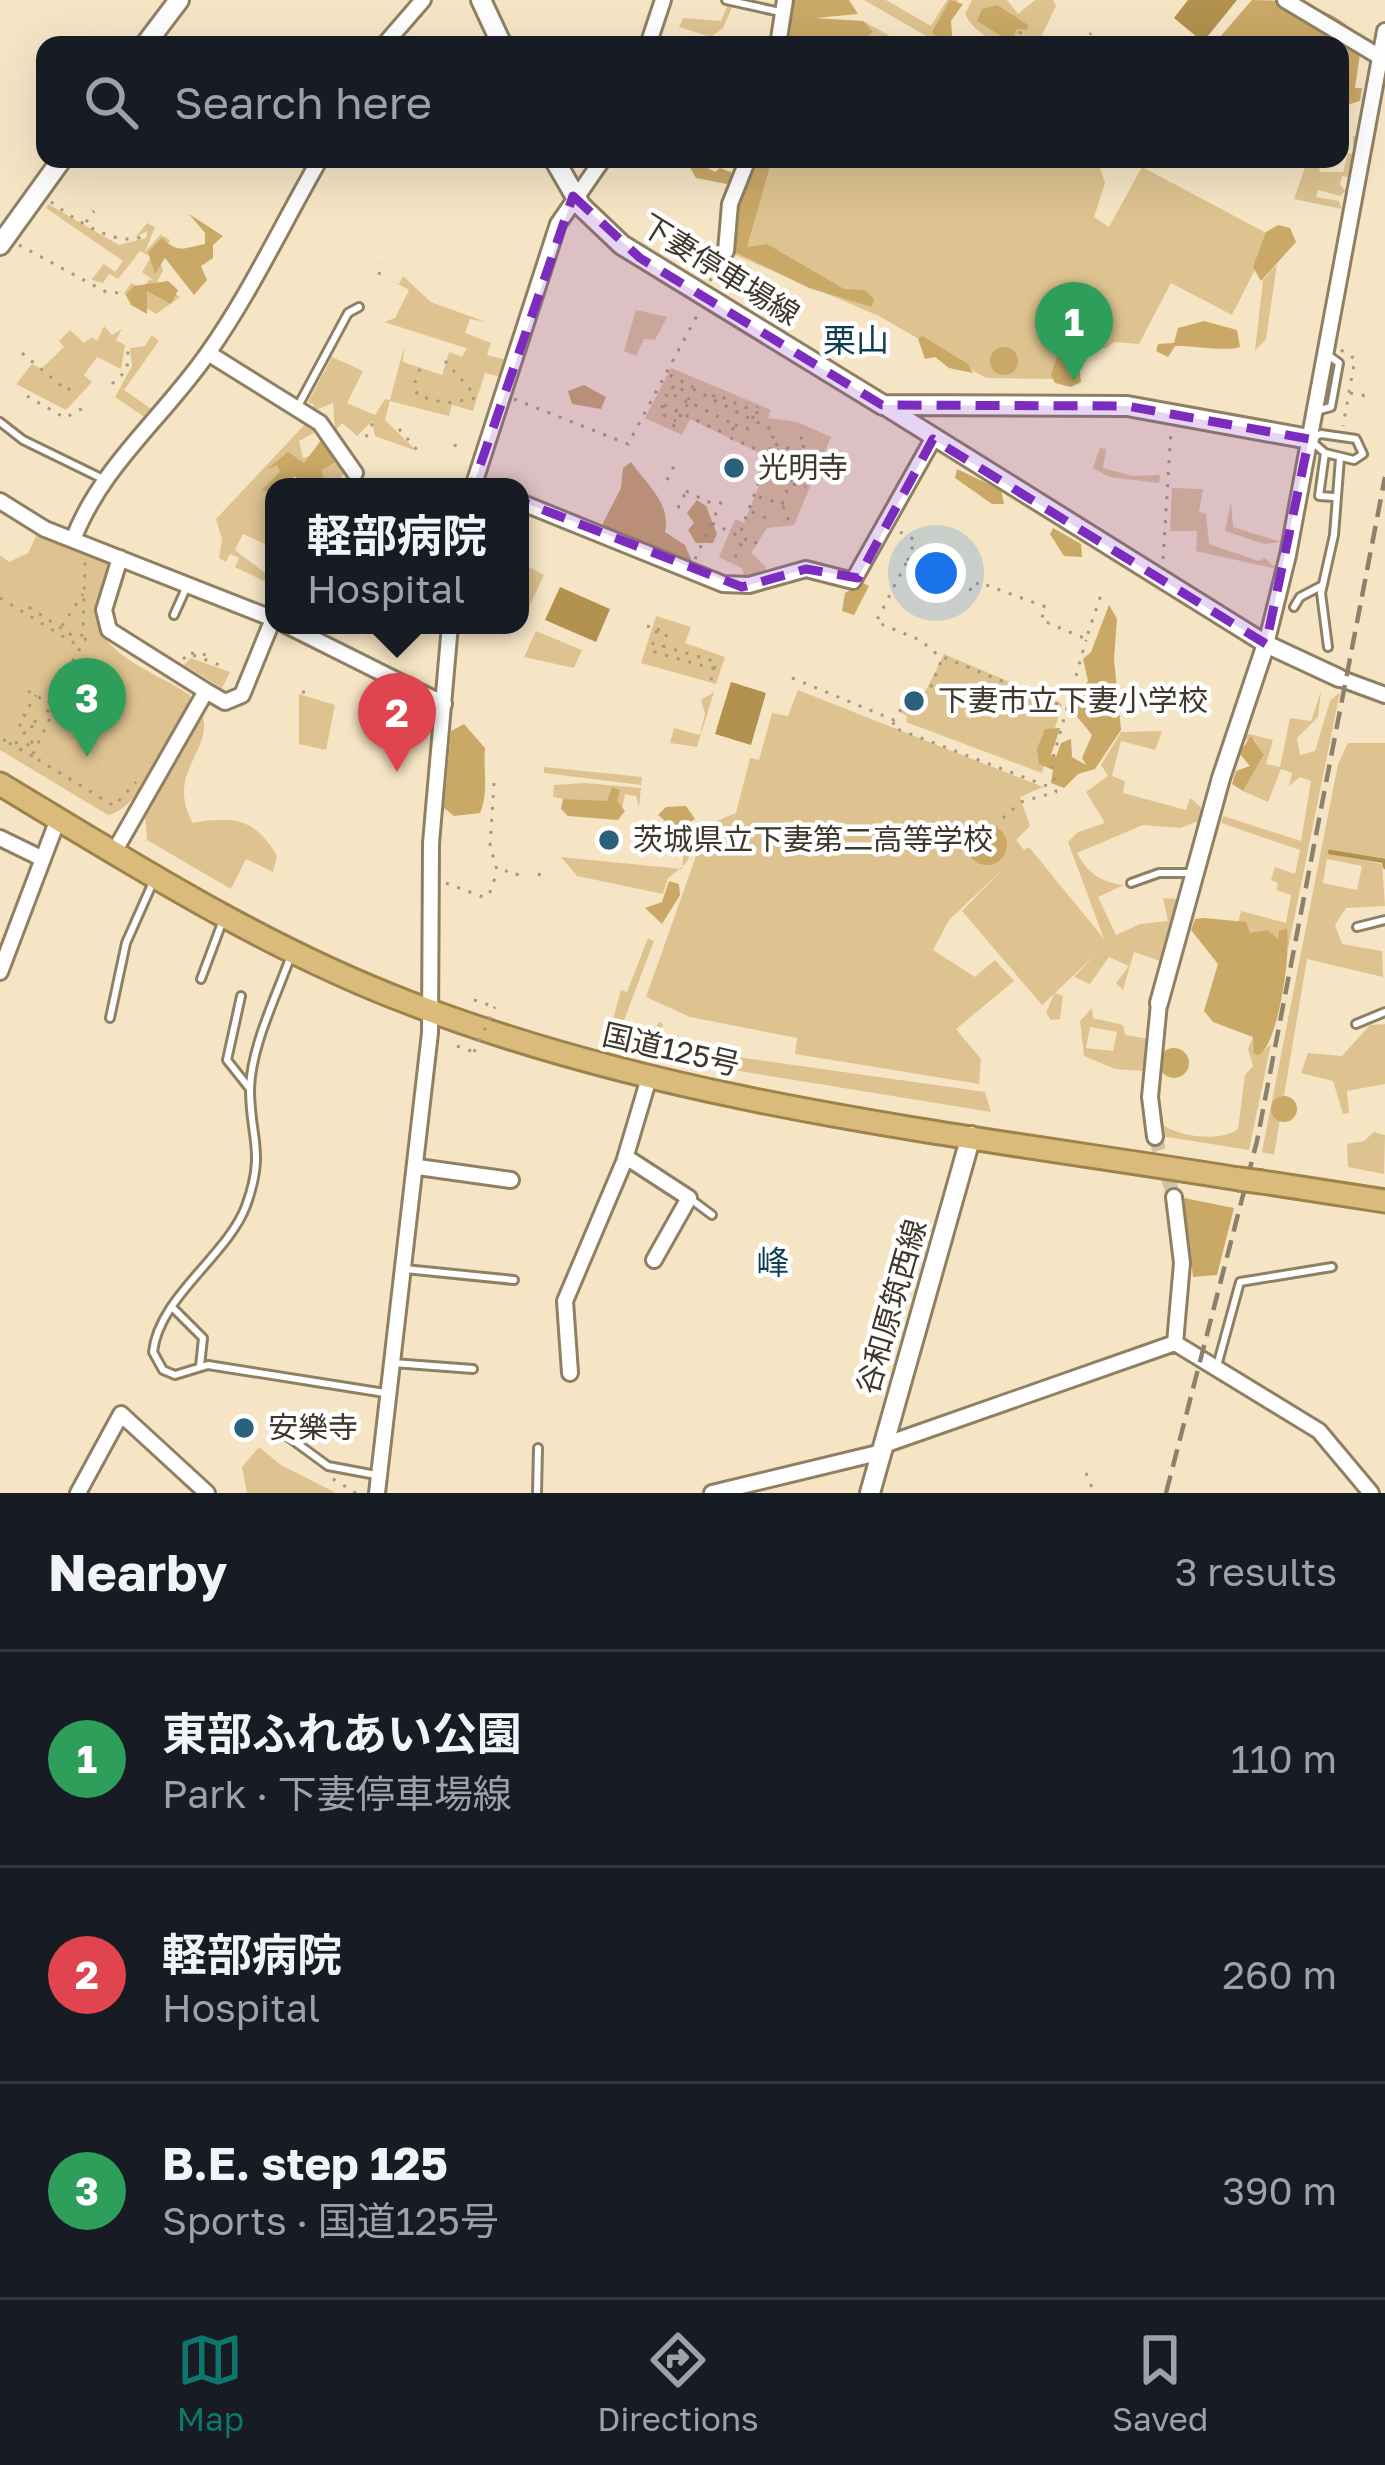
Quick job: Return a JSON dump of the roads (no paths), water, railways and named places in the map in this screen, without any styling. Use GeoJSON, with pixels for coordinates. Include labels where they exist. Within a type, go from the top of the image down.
{"type":"FeatureCollection","features":[{"type":"Feature","properties":{"kind":"highway","name":"国道125号"},"geometry":{"type":"LineString","coordinates":[[0,784],[224,916],[293,950],[430,1010],[537,1048],[649,1078],[971,1136],[1385,1202]]}},
{"type":"Feature","properties":{"kind":"main road"},"geometry":{"type":"LineString","coordinates":[[152,36],[179,0]]}},
{"type":"Feature","properties":{"kind":"main road"},"geometry":{"type":"LineString","coordinates":[[481,0],[502,36]]}},
{"type":"Feature","properties":{"kind":"main road"},"geometry":{"type":"LineString","coordinates":[[7,243],[56,168]]}},
{"type":"Feature","properties":{"kind":"main road","name":"下妻停車場線"},"geometry":{"type":"LineString","coordinates":[[559,168],[573,196],[640,258],[883,405]]}},
{"type":"Feature","properties":{"kind":"main road"},"geometry":{"type":"LineString","coordinates":[[883,405],[1127,406],[1309,439]]}},
{"type":"Feature","properties":{"kind":"main road","name":"谷和原筑西線"},"geometry":{"type":"LineString","coordinates":[[870,1493],[971,1136]]}},
{"type":"Feature","properties":{"kind":"street"},"geometry":{"type":"LineString","coordinates":[[392,36],[423,0]]}},
{"type":"Feature","properties":{"kind":"street"},"geometry":{"type":"LineString","coordinates":[[650,36],[663,0]]}},
{"type":"Feature","properties":{"kind":"street"},"geometry":{"type":"LineString","coordinates":[[1285,0],[1345,36]]}},
{"type":"Feature","properties":{"kind":"street"},"geometry":{"type":"LineString","coordinates":[[779,36],[784,6]]}},
{"type":"Feature","properties":{"kind":"street"},"geometry":{"type":"LineString","coordinates":[[1155,1137],[1151,1075],[1159,1003],[1194,873],[1275,623],[1385,31]]}},
{"type":"Feature","properties":{"kind":"street"},"geometry":{"type":"LineString","coordinates":[[1349,38],[1380,57]]}},
{"type":"Feature","properties":{"kind":"street"},"geometry":{"type":"LineString","coordinates":[[73,541],[103,479],[208,353],[315,168]]}},
{"type":"Feature","properties":{"kind":"street"},"geometry":{"type":"LineString","coordinates":[[479,478],[558,224],[596,168]]}},
{"type":"Feature","properties":{"kind":"street"},"geometry":{"type":"LineString","coordinates":[[726,251],[730,204],[744,168]]}},
{"type":"Feature","properties":{"kind":"street"},"geometry":{"type":"LineString","coordinates":[[208,353],[330,433],[352,478]]}},
{"type":"Feature","properties":{"kind":"street"},"geometry":{"type":"LineString","coordinates":[[883,405],[1266,644],[1385,694]]}},
{"type":"Feature","properties":{"kind":"street"},"geometry":{"type":"LineString","coordinates":[[529,506],[734,586],[806,569],[853,581],[933,439]]}},
{"type":"Feature","properties":{"kind":"street"},"geometry":{"type":"LineString","coordinates":[[0,501],[73,541],[265,615]]}},
{"type":"Feature","properties":{"kind":"street"},"geometry":{"type":"LineString","coordinates":[[120,558],[104,610],[109,630],[225,702],[242,695],[268,634]]}},
{"type":"Feature","properties":{"kind":"street"},"geometry":{"type":"LineString","coordinates":[[304,634],[444,704]]}},
{"type":"Feature","properties":{"kind":"street"},"geometry":{"type":"LineString","coordinates":[[377,1493],[418,1167],[430,1010],[431,843],[449,634]]}},
{"type":"Feature","properties":{"kind":"street"},"geometry":{"type":"LineString","coordinates":[[114,852],[206,691]]}},
{"type":"Feature","properties":{"kind":"street"},"geometry":{"type":"LineString","coordinates":[[0,972],[58,819]]}},
{"type":"Feature","properties":{"kind":"street"},"geometry":{"type":"LineString","coordinates":[[0,838],[43,859]]}},
{"type":"Feature","properties":{"kind":"street"},"geometry":{"type":"LineString","coordinates":[[570,1373],[565,1301],[626,1156],[649,1078]]}},
{"type":"Feature","properties":{"kind":"street"},"geometry":{"type":"LineString","coordinates":[[626,1156],[688,1198],[653,1260]]}},
{"type":"Feature","properties":{"kind":"street"},"geometry":{"type":"LineString","coordinates":[[418,1167],[511,1180]]}},
{"type":"Feature","properties":{"kind":"street"},"geometry":{"type":"LineString","coordinates":[[1174,1197],[1182,1263],[1175,1343]]}},
{"type":"Feature","properties":{"kind":"street"},"geometry":{"type":"LineString","coordinates":[[712,1493],[883,1448],[1175,1343]]}},
{"type":"Feature","properties":{"kind":"street"},"geometry":{"type":"LineString","coordinates":[[1175,1343],[1319,1431],[1353,1465],[1371,1493]]}},
{"type":"Feature","properties":{"kind":"street"},"geometry":{"type":"LineString","coordinates":[[78,1493],[121,1414],[207,1493]]}},
{"type":"Feature","properties":{"kind":"lane"},"geometry":{"type":"LineString","coordinates":[[726,0],[784,6]]}},
{"type":"Feature","properties":{"kind":"lane"},"geometry":{"type":"LineString","coordinates":[[295,406],[303,404],[348,313],[359,307]]}},
{"type":"Feature","properties":{"kind":"lane"},"geometry":{"type":"LineString","coordinates":[[0,422],[22,440],[103,479]]}},
{"type":"Feature","properties":{"kind":"lane"},"geometry":{"type":"LineString","coordinates":[[1334,435],[1363,446],[1357,460],[1340,458],[1309,439],[1334,435]]}},
{"type":"Feature","properties":{"kind":"lane"},"geometry":{"type":"LineString","coordinates":[[1325,453],[1319,496],[1334,497]]}},
{"type":"Feature","properties":{"kind":"lane"},"geometry":{"type":"LineString","coordinates":[[1328,647],[1323,585],[1340,458]]}},
{"type":"Feature","properties":{"kind":"lane"},"geometry":{"type":"LineString","coordinates":[[174,615],[188,583]]}},
{"type":"Feature","properties":{"kind":"lane"},"geometry":{"type":"LineString","coordinates":[[1294,607],[1300,597],[1323,585]]}},
{"type":"Feature","properties":{"kind":"lane"},"geometry":{"type":"LineString","coordinates":[[1131,883],[1159,873],[1194,873]]}},
{"type":"Feature","properties":{"kind":"lane"},"geometry":{"type":"LineString","coordinates":[[110,1018],[126,943],[156,877]]}},
{"type":"Feature","properties":{"kind":"lane"},"geometry":{"type":"LineString","coordinates":[[201,979],[224,916]]}},
{"type":"Feature","properties":{"kind":"lane"},"geometry":{"type":"LineString","coordinates":[[1357,926],[1385,920]]}},
{"type":"Feature","properties":{"kind":"lane"},"geometry":{"type":"LineString","coordinates":[[293,950],[250,1089],[259,1140],[247,1203],[237,1226],[204,1263],[174,1309],[153,1352],[163,1370],[176,1376],[200,1366],[389,1394]]}},
{"type":"Feature","properties":{"kind":"lane"},"geometry":{"type":"LineString","coordinates":[[241,997],[227,1060],[250,1089]]}},
{"type":"Feature","properties":{"kind":"lane"},"geometry":{"type":"LineString","coordinates":[[1356,1024],[1385,1012]]}},
{"type":"Feature","properties":{"kind":"lane"},"geometry":{"type":"LineString","coordinates":[[688,1198],[712,1215]]}},
{"type":"Feature","properties":{"kind":"lane"},"geometry":{"type":"LineString","coordinates":[[1216,1369],[1240,1282],[1332,1267]]}},
{"type":"Feature","properties":{"kind":"lane"},"geometry":{"type":"LineString","coordinates":[[405,1269],[514,1280]]}},
{"type":"Feature","properties":{"kind":"lane"},"geometry":{"type":"LineString","coordinates":[[174,1309],[203,1338],[200,1366]]}},
{"type":"Feature","properties":{"kind":"lane"},"geometry":{"type":"LineString","coordinates":[[393,1363],[472,1369]]}},
{"type":"Feature","properties":{"kind":"lane"},"geometry":{"type":"LineString","coordinates":[[283,1433],[338,1470],[380,1475]]}},
{"type":"Feature","properties":{"kind":"lane"},"geometry":{"type":"LineString","coordinates":[[537,1493],[538,1448]]}},
{"type":"Feature","properties":{"kind":"waterway"},"geometry":{"type":"LineString","coordinates":[[1330,852],[1384,861],[1385,867]]}},
{"type":"Feature","properties":{"kind":"tunnel"},"geometry":{"type":"LineString","coordinates":[[1155,1137],[1174,1197]]}},
{"type":"Feature","properties":{"kind":"railway"},"geometry":{"type":"LineString","coordinates":[[1166,1493],[1257,1141],[1385,477]]}},
{"type":"Feature","properties":{"kind":"place","name":"東部ふれあい公園"},"geometry":{"type":"Point","coordinates":[1074,381]}},
{"type":"Feature","properties":{"kind":"place","name":"光明寺"},"geometry":{"type":"Point","coordinates":[734,468]}},
{"type":"Feature","properties":{"kind":"place","name":"下妻市立下妻小学校"},"geometry":{"type":"Point","coordinates":[914,701]}},
{"type":"Feature","properties":{"kind":"place","name":"B.E. step 125"},"geometry":{"type":"Point","coordinates":[87,757]}},
{"type":"Feature","properties":{"kind":"place","name":"軽部病院"},"geometry":{"type":"Point","coordinates":[397,772]}},
{"type":"Feature","properties":{"kind":"place","name":"茨城県立下妻第二高等学校"},"geometry":{"type":"Point","coordinates":[609,840]}},
{"type":"Feature","properties":{"kind":"place","name":"安樂寺"},"geometry":{"type":"Point","coordinates":[244,1428]}},
{"type":"Feature","properties":{"kind":"district","name":"栗山"},"geometry":{"type":"Point","coordinates":[856,340]}},
{"type":"Feature","properties":{"kind":"district","name":"峰"},"geometry":{"type":"Point","coordinates":[773,1262]}}]}
